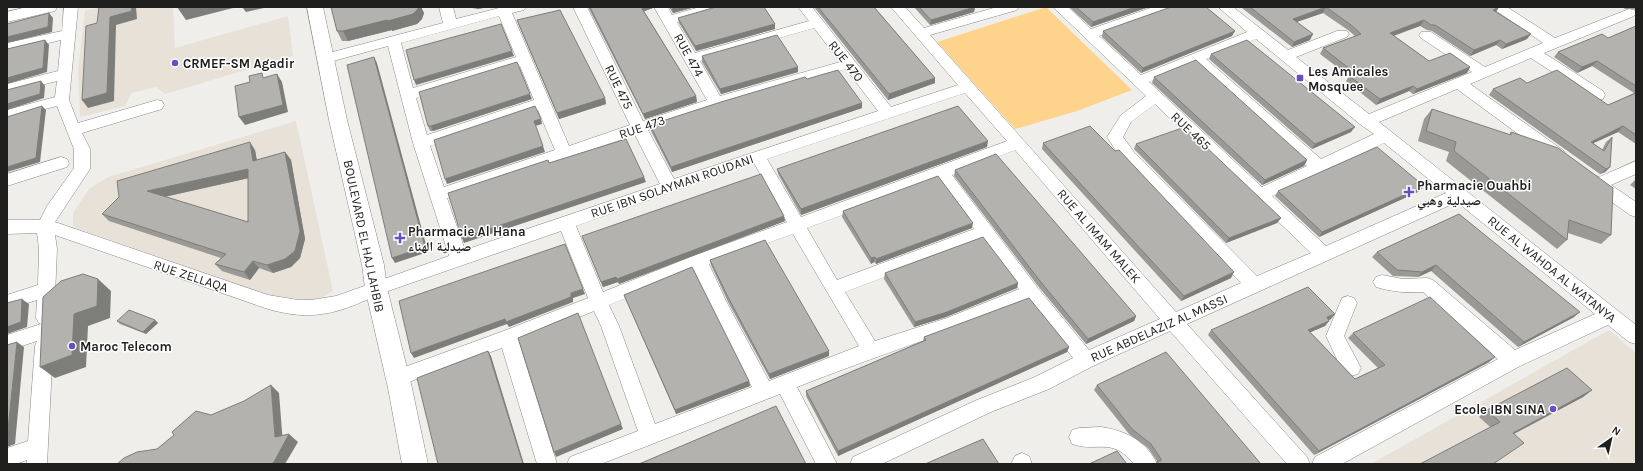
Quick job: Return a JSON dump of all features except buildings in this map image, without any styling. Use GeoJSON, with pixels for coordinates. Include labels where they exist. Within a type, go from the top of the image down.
{"type":"FeatureCollection","features":[{"type":"Feature","properties":{"kind":"street"},"geometry":{"type":"LineString","coordinates":[[7,17],[49,7]]}},
{"type":"Feature","properties":{"kind":"street"},"geometry":{"type":"LineString","coordinates":[[7,458],[37,456],[45,331],[48,249],[45,226],[82,169],[82,149],[68,118],[62,100],[71,7]]}},
{"type":"Feature","properties":{"kind":"street","name":"BOULEVARD EL HAJ LAHBIB"},"geometry":{"type":"LineString","coordinates":[[315,7],[338,120],[373,265],[376,288],[398,378],[415,464]]}},
{"type":"Feature","properties":{"kind":"street"},"geometry":{"type":"LineString","coordinates":[[446,7],[450,25]]}},
{"type":"Feature","properties":{"kind":"street"},"geometry":{"type":"LineString","coordinates":[[326,58],[518,7]]}},
{"type":"Feature","properties":{"kind":"street","name":"RUE 475"},"geometry":{"type":"LineString","coordinates":[[580,7],[639,128],[670,187]]}},
{"type":"Feature","properties":{"kind":"street","name":"RUE 474"},"geometry":{"type":"LineString","coordinates":[[661,7],[670,20],[716,102]]}},
{"type":"Feature","properties":{"kind":"street"},"geometry":{"type":"LineString","coordinates":[[670,20],[715,7]]}},
{"type":"Feature","properties":{"kind":"street","name":"RUE 470"},"geometry":{"type":"LineString","coordinates":[[805,7],[888,114]]}},
{"type":"Feature","properties":{"kind":"street","name":"RUE AL IMAM MALEK"},"geometry":{"type":"LineString","coordinates":[[898,7],[1300,464]]}},
{"type":"Feature","properties":{"kind":"street"},"geometry":{"type":"LineString","coordinates":[[922,33],[988,10],[1012,7]]}},
{"type":"Feature","properties":{"kind":"street","name":"RUE 465"},"geometry":{"type":"LineString","coordinates":[[1060,7],[1323,254]]}},
{"type":"Feature","properties":{"kind":"street"},"geometry":{"type":"LineString","coordinates":[[1090,34],[1141,11],[1166,7]]}},
{"type":"Feature","properties":{"kind":"street","name":"RUE AL WAHDA AL WATANYA"},"geometry":{"type":"LineString","coordinates":[[1225,7],[1384,136],[1636,336]]}},
{"type":"Feature","properties":{"kind":"street"},"geometry":{"type":"LineString","coordinates":[[1498,7],[1554,44]]}},
{"type":"Feature","properties":{"kind":"street"},"geometry":{"type":"LineString","coordinates":[[504,11],[523,60],[564,153]]}},
{"type":"Feature","properties":{"kind":"street"},"geometry":{"type":"LineString","coordinates":[[1366,121],[1628,13]]}},
{"type":"Feature","properties":{"kind":"street"},"geometry":{"type":"LineString","coordinates":[[691,59],[817,23]]}},
{"type":"Feature","properties":{"kind":"street"},"geometry":{"type":"LineString","coordinates":[[1139,81],[1257,33]]}},
{"type":"Feature","properties":{"kind":"street"},"geometry":{"type":"LineString","coordinates":[[7,48],[69,34]]}},
{"type":"Feature","properties":{"kind":"street"},"geometry":{"type":"LineString","coordinates":[[1285,56],[1342,34]]}},
{"type":"Feature","properties":{"kind":"street"},"geometry":{"type":"LineString","coordinates":[[1426,35],[1484,73]]}},
{"type":"Feature","properties":{"kind":"street"},"geometry":{"type":"LineString","coordinates":[[393,40],[421,143],[459,259]]}},
{"type":"Feature","properties":{"kind":"street"},"geometry":{"type":"LineString","coordinates":[[1533,53],[1598,95]]}},
{"type":"Feature","properties":{"kind":"street"},"geometry":{"type":"LineString","coordinates":[[1196,58],[1319,167]]}},
{"type":"Feature","properties":{"kind":"street"},"geometry":{"type":"LineString","coordinates":[[408,95],[523,60]]}},
{"type":"Feature","properties":{"kind":"street","name":"RUE 473"},"geometry":{"type":"LineString","coordinates":[[439,195],[716,102],[848,64]]}},
{"type":"Feature","properties":{"kind":"street"},"geometry":{"type":"LineString","coordinates":[[7,89],[65,74]]}},
{"type":"Feature","properties":{"kind":"street"},"geometry":{"type":"LineString","coordinates":[[1458,83],[1572,166]]}},
{"type":"Feature","properties":{"kind":"street","name":"RUE IBN SOLAYMAN ROUDANI"},"geometry":{"type":"LineString","coordinates":[[376,288],[758,156],[969,87]]}},
{"type":"Feature","properties":{"kind":"street"},"geometry":{"type":"LineString","coordinates":[[1155,97],[1125,118],[1118,127],[1115,137],[1128,156],[1255,286]]}},
{"type":"Feature","properties":{"kind":"street"},"geometry":{"type":"LineString","coordinates":[[7,116],[17,111],[62,100]]}},
{"type":"Feature","properties":{"kind":"street"},"geometry":{"type":"LineString","coordinates":[[421,143],[542,103]]}},
{"type":"Feature","properties":{"kind":"street"},"geometry":{"type":"LineString","coordinates":[[74,130],[157,105]]}},
{"type":"Feature","properties":{"kind":"street"},"geometry":{"type":"LineString","coordinates":[[1260,195],[1384,136]]}},
{"type":"Feature","properties":{"kind":"street"},"geometry":{"type":"LineString","coordinates":[[398,378],[508,338],[699,261],[941,173],[1018,143]]}},
{"type":"Feature","properties":{"kind":"street"},"geometry":{"type":"LineString","coordinates":[[758,156],[833,289],[871,350]]}},
{"type":"Feature","properties":{"kind":"street"},"geometry":{"type":"LineString","coordinates":[[7,180],[61,163]]}},
{"type":"Feature","properties":{"kind":"street"},"geometry":{"type":"LineString","coordinates":[[1636,167],[1591,179],[1636,212]]}},
{"type":"Feature","properties":{"kind":"street"},"geometry":{"type":"LineString","coordinates":[[941,173],[984,232],[1086,360]]}},
{"type":"Feature","properties":{"kind":"street","name":"RUE ABDELAZIZ AL MASSI"},"geometry":{"type":"LineString","coordinates":[[860,464],[984,406],[1042,383],[1086,360],[1458,195]]}},
{"type":"Feature","properties":{"kind":"street"},"geometry":{"type":"LineString","coordinates":[[566,222],[598,301],[610,326],[649,435]]}},
{"type":"Feature","properties":{"kind":"street","name":"RUE ZELLAQA"},"geometry":{"type":"LineString","coordinates":[[7,227],[45,226],[62,230],[134,257],[286,307],[304,309],[326,306],[351,300],[376,288]]}},
{"type":"Feature","properties":{"kind":"street"},"geometry":{"type":"LineString","coordinates":[[833,289],[984,232]]}},
{"type":"Feature","properties":{"kind":"street"},"geometry":{"type":"LineString","coordinates":[[699,261],[719,306],[764,391]]}},
{"type":"Feature","properties":{"kind":"street"},"geometry":{"type":"LineString","coordinates":[[1382,282],[1403,286],[1427,285],[1474,328],[1513,360]]}},
{"type":"Feature","properties":{"kind":"street"},"geometry":{"type":"LineString","coordinates":[[7,302],[46,290]]}},
{"type":"Feature","properties":{"kind":"street"},"geometry":{"type":"LineString","coordinates":[[577,464],[871,350],[951,324],[1031,292]]}},
{"type":"Feature","properties":{"kind":"street"},"geometry":{"type":"LineString","coordinates":[[1348,303],[1335,336],[1336,341],[1351,368]]}},
{"type":"Feature","properties":{"kind":"street"},"geometry":{"type":"LineString","coordinates":[[1322,464],[1513,360],[1611,315]]}},
{"type":"Feature","properties":{"kind":"street"},"geometry":{"type":"LineString","coordinates":[[7,343],[45,331]]}},
{"type":"Feature","properties":{"kind":"street"},"geometry":{"type":"LineString","coordinates":[[508,338],[547,464]]}},
{"type":"Feature","properties":{"kind":"street"},"geometry":{"type":"LineString","coordinates":[[785,384],[827,464]]}},
{"type":"Feature","properties":{"kind":"street"},"geometry":{"type":"LineString","coordinates":[[1079,437],[1115,437],[1126,442],[1138,452],[1147,464]]}},
{"type":"Feature","properties":{"kind":"shaded area","name":"CRMEF-SM Agadir"},"geometry":{"type":"Polygon","coordinates":[[[100,7],[173,7],[175,48],[288,16],[293,56],[165,94],[156,87],[132,93],[125,106],[80,117],[78,70],[85,11],[100,7]]]}},
{"type":"Feature","properties":{"kind":"shaded area"},"geometry":{"type":"Polygon","coordinates":[[[1046,7],[1132,90],[1077,111],[1015,129],[937,42],[1046,7]]]}},
{"type":"Feature","properties":{"kind":"shaded area"},"geometry":{"type":"Polygon","coordinates":[[[296,121],[333,291],[316,301],[269,295],[73,227],[73,213],[89,189],[108,177],[296,121]]]}},
{"type":"Feature","properties":{"kind":"shaded area","name":"Ecole IBN SINA"},"geometry":{"type":"Polygon","coordinates":[[[1609,330],[1636,353],[1636,464],[1371,464],[1609,330]]]}},
{"type":"Feature","properties":{"kind":"place","name":"CRMEF-SM Agadir"},"geometry":{"type":"Point","coordinates":[175,63]}},
{"type":"Feature","properties":{"kind":"place","name":"Les Amicales Mosquee"},"geometry":{"type":"Point","coordinates":[1300,78]}},
{"type":"Feature","properties":{"kind":"place","name":"Pharmacie Ouahbi صيدلية وهبي"},"geometry":{"type":"Point","coordinates":[1409,192]}},
{"type":"Feature","properties":{"kind":"place","name":"Pharmacie Al Hana صيدلية الهناء"},"geometry":{"type":"Point","coordinates":[400,238]}},
{"type":"Feature","properties":{"kind":"place","name":"Maroc Telecom"},"geometry":{"type":"Point","coordinates":[72,346]}},
{"type":"Feature","properties":{"kind":"place","name":"Ecole IBN SINA"},"geometry":{"type":"Point","coordinates":[1553,409]}}]}
